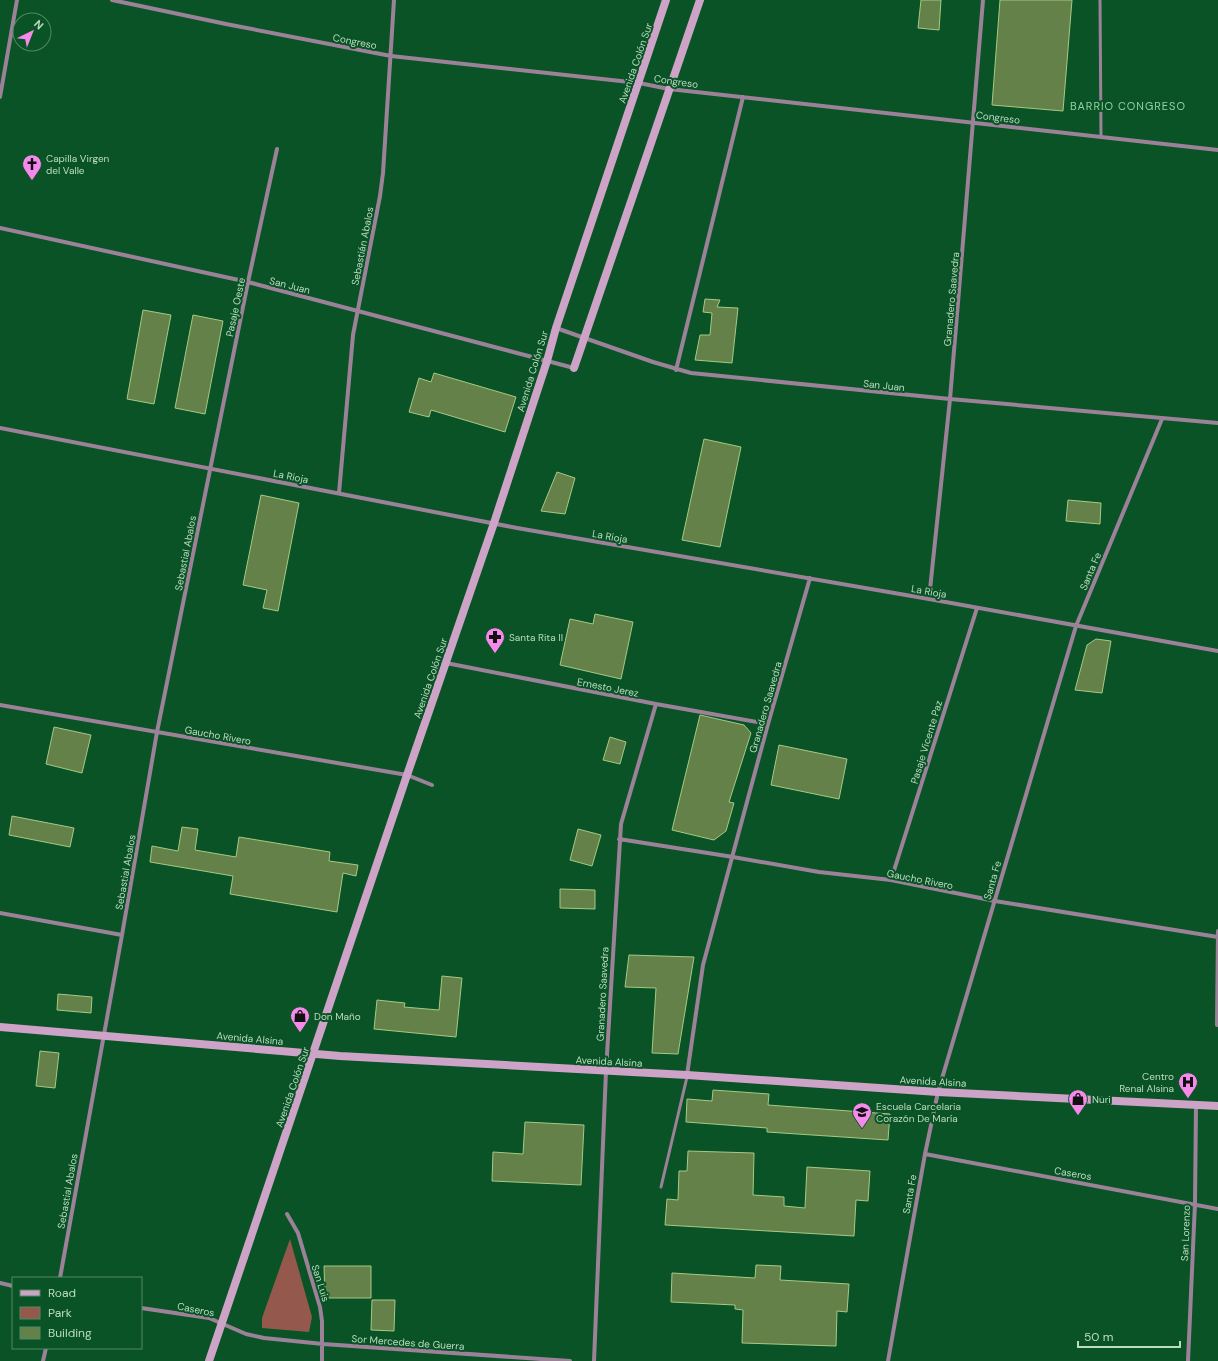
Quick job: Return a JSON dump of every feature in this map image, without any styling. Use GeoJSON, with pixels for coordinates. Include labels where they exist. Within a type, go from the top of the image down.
{"type":"FeatureCollection","features":[{"type":"Feature","properties":{"kind":"main road","name":"Avenida Colón Sur"},"geometry":{"type":"LineString","coordinates":[[209,1361],[407,774],[494,523],[547,361],[556,328],[666,0]]}},
{"type":"Feature","properties":{"kind":"main road"},"geometry":{"type":"LineString","coordinates":[[574,368],[700,0]]}},
{"type":"Feature","properties":{"kind":"main road","name":"Avenida Alsina"},"geometry":{"type":"LineString","coordinates":[[0,1027],[314,1053],[687,1075],[938,1092],[1218,1106]]}},
{"type":"Feature","properties":{"kind":"street"},"geometry":{"type":"LineString","coordinates":[[0,97],[17,0]]}},
{"type":"Feature","properties":{"kind":"street","name":"Congreso"},"geometry":{"type":"LineString","coordinates":[[112,0],[391,56],[638,83],[669,89],[1218,150]]}},
{"type":"Feature","properties":{"kind":"street","name":"Sebastián Abalos"},"geometry":{"type":"LineString","coordinates":[[339,493],[353,335],[380,196],[394,0]]}},
{"type":"Feature","properties":{"kind":"street","name":"Granadero Saavedra"},"geometry":{"type":"LineString","coordinates":[[929,599],[950,400],[983,0]]}},
{"type":"Feature","properties":{"kind":"street"},"geometry":{"type":"LineString","coordinates":[[676,370],[743,97]]}},
{"type":"Feature","properties":{"kind":"street","name":"Pasaje Oeste"},"geometry":{"type":"LineString","coordinates":[[210,469],[277,149]]}},
{"type":"Feature","properties":{"kind":"street","name":"San Juan"},"geometry":{"type":"LineString","coordinates":[[0,228],[248,282],[574,368]]}},
{"type":"Feature","properties":{"kind":"street","name":"San Juan"},"geometry":{"type":"LineString","coordinates":[[556,328],[676,370],[691,373],[950,400],[1218,423]]}},
{"type":"Feature","properties":{"kind":"street","name":"Santa Fe"},"geometry":{"type":"LineString","coordinates":[[888,1361],[925,1154],[938,1092],[1076,626],[1162,419]]}},
{"type":"Feature","properties":{"kind":"street","name":"La Rioja"},"geometry":{"type":"LineString","coordinates":[[0,428],[525,530],[810,578],[1218,651]]}},
{"type":"Feature","properties":{"kind":"street","name":"Sebastial Abalos"},"geometry":{"type":"LineString","coordinates":[[60,1277],[157,732],[210,469]]}},
{"type":"Feature","properties":{"kind":"street","name":"Granadero Saavedra"},"geometry":{"type":"LineString","coordinates":[[687,1075],[703,965],[768,724],[810,578]]}},
{"type":"Feature","properties":{"kind":"street","name":"Pasaje Vicente Paz"},"geometry":{"type":"LineString","coordinates":[[891,880],[977,608]]}},
{"type":"Feature","properties":{"kind":"street","name":"Ernesto Jerez"},"geometry":{"type":"LineString","coordinates":[[446,662],[656,704],[768,724]]}},
{"type":"Feature","properties":{"kind":"street","name":"Granadero Saavedra"},"geometry":{"type":"LineString","coordinates":[[594,1361],[606,1071],[620,824],[656,704]]}},
{"type":"Feature","properties":{"kind":"street","name":"Gaucho Rivero"},"geometry":{"type":"LineString","coordinates":[[0,705],[407,774],[432,785]]}},
{"type":"Feature","properties":{"kind":"street","name":"Gaucho Rivero"},"geometry":{"type":"LineString","coordinates":[[619,839],[819,872],[891,880],[995,901],[1218,937]]}},
{"type":"Feature","properties":{"kind":"street"},"geometry":{"type":"LineString","coordinates":[[0,913],[122,935]]}},
{"type":"Feature","properties":{"kind":"street"},"geometry":{"type":"LineString","coordinates":[[1217,1025],[1218,931]]}},
{"type":"Feature","properties":{"kind":"street","name":"San Lorenzo"},"geometry":{"type":"LineString","coordinates":[[1188,1361],[1196,1105]]}},
{"type":"Feature","properties":{"kind":"street","name":"Caseros"},"geometry":{"type":"LineString","coordinates":[[925,1154],[1218,1209]]}},
{"type":"Feature","properties":{"kind":"street","name":"San Luis"},"geometry":{"type":"LineString","coordinates":[[286,1214],[298,1233],[320,1307],[323,1344],[322,1361]]}},
{"type":"Feature","properties":{"kind":"street"},"geometry":{"type":"LineString","coordinates":[[0,1283],[12,1286]]}},
{"type":"Feature","properties":{"kind":"street","name":"Caseros"},"geometry":{"type":"LineString","coordinates":[[142,1308],[209,1318],[246,1334]]}},
{"type":"Feature","properties":{"kind":"street","name":"Sor Mercedes de Guerra"},"geometry":{"type":"LineString","coordinates":[[246,1334],[264,1338],[323,1344],[570,1361]]}},
{"type":"Feature","properties":{"kind":"street"},"geometry":{"type":"LineString","coordinates":[[43,1361],[46,1349]]}},
{"type":"Feature","properties":{"kind":"lane"},"geometry":{"type":"LineString","coordinates":[[1100,0],[1101,137]]}},
{"type":"Feature","properties":{"kind":"lane"},"geometry":{"type":"LineString","coordinates":[[660,1187],[687,1075]]}},
{"type":"Feature","properties":{"kind":"green space"},"geometry":{"type":"Polygon","coordinates":[[[290,1239],[312,1317],[309,1332],[262,1328],[262,1318],[290,1239]]]}},
{"type":"Feature","properties":{"kind":"building"},"geometry":{"type":"Polygon","coordinates":[[[921,0],[941,0],[939,30],[918,28],[921,0]]]}},
{"type":"Feature","properties":{"kind":"building"},"geometry":{"type":"Polygon","coordinates":[[[1000,0],[1072,0],[1063,111],[992,105],[1000,0]]]}},
{"type":"Feature","properties":{"kind":"building"},"geometry":{"type":"Polygon","coordinates":[[[705,299],[720,300],[717,307],[738,308],[732,363],[695,360],[700,335],[710,335],[712,313],[703,312],[705,299]]]}},
{"type":"Feature","properties":{"kind":"building"},"geometry":{"type":"Polygon","coordinates":[[[143,310],[171,315],[154,404],[127,399],[143,310]]]}},
{"type":"Feature","properties":{"kind":"building"},"geometry":{"type":"Polygon","coordinates":[[[193,315],[223,321],[205,414],[175,408],[193,315]]]}},
{"type":"Feature","properties":{"kind":"building"},"geometry":{"type":"Polygon","coordinates":[[[434,373],[516,397],[505,432],[431,410],[429,417],[409,412],[419,378],[431,382],[434,373]]]}},
{"type":"Feature","properties":{"kind":"building"},"geometry":{"type":"Polygon","coordinates":[[[704,439],[741,447],[720,547],[682,540],[704,439]]]}},
{"type":"Feature","properties":{"kind":"building"},"geometry":{"type":"Polygon","coordinates":[[[557,472],[575,478],[565,514],[541,511],[557,472]]]}},
{"type":"Feature","properties":{"kind":"building"},"geometry":{"type":"Polygon","coordinates":[[[261,495],[299,503],[278,611],[263,608],[267,590],[243,585],[261,495]]]}},
{"type":"Feature","properties":{"kind":"building"},"geometry":{"type":"Polygon","coordinates":[[[1068,500],[1101,503],[1100,524],[1066,521],[1068,500]]]}},
{"type":"Feature","properties":{"kind":"building"},"geometry":{"type":"Polygon","coordinates":[[[595,614],[633,622],[621,679],[560,665],[570,619],[593,624],[595,614]]]}},
{"type":"Feature","properties":{"kind":"building"},"geometry":{"type":"Polygon","coordinates":[[[1096,639],[1111,641],[1102,693],[1075,690],[1087,645],[1096,639]]]}},
{"type":"Feature","properties":{"kind":"building"},"geometry":{"type":"Polygon","coordinates":[[[700,715],[744,725],[751,733],[729,802],[734,803],[726,831],[714,840],[672,830],[700,715]]]}},
{"type":"Feature","properties":{"kind":"building"},"geometry":{"type":"Polygon","coordinates":[[[54,727],[91,735],[82,773],[46,764],[54,727]]]}},
{"type":"Feature","properties":{"kind":"building"},"geometry":{"type":"Polygon","coordinates":[[[610,737],[626,742],[620,764],[603,760],[610,737]]]}},
{"type":"Feature","properties":{"kind":"building"},"geometry":{"type":"Polygon","coordinates":[[[779,745],[847,759],[839,799],[771,785],[779,745]]]}},
{"type":"Feature","properties":{"kind":"building"},"geometry":{"type":"Polygon","coordinates":[[[12,816],[74,828],[70,847],[9,835],[12,816]]]}},
{"type":"Feature","properties":{"kind":"building"},"geometry":{"type":"Polygon","coordinates":[[[182,827],[198,829],[195,850],[236,857],[239,837],[330,852],[329,861],[358,865],[356,876],[343,873],[337,912],[230,894],[233,876],[150,862],[152,846],[178,851],[182,827]]]}},
{"type":"Feature","properties":{"kind":"building"},"geometry":{"type":"Polygon","coordinates":[[[578,829],[601,835],[592,866],[570,860],[578,829]]]}},
{"type":"Feature","properties":{"kind":"building"},"geometry":{"type":"Polygon","coordinates":[[[560,889],[595,890],[595,909],[560,908],[560,889]]]}},
{"type":"Feature","properties":{"kind":"building"},"geometry":{"type":"Polygon","coordinates":[[[629,955],[694,957],[678,1054],[652,1053],[656,988],[625,987],[629,955]]]}},
{"type":"Feature","properties":{"kind":"building"},"geometry":{"type":"Polygon","coordinates":[[[442,976],[462,978],[456,1037],[374,1029],[377,1000],[405,1003],[404,1007],[439,1010],[442,976]]]}},
{"type":"Feature","properties":{"kind":"building"},"geometry":{"type":"Polygon","coordinates":[[[58,994],[92,997],[91,1013],[57,1010],[58,994]]]}},
{"type":"Feature","properties":{"kind":"building"},"geometry":{"type":"Polygon","coordinates":[[[40,1051],[59,1053],[55,1088],[36,1086],[40,1051]]]}},
{"type":"Feature","properties":{"kind":"building"},"geometry":{"type":"Polygon","coordinates":[[[713,1090],[769,1094],[768,1105],[890,1114],[888,1140],[767,1132],[767,1128],[686,1122],[687,1099],[712,1101],[713,1090]]]}},
{"type":"Feature","properties":{"kind":"building"},"geometry":{"type":"Polygon","coordinates":[[[525,1122],[584,1125],[581,1185],[492,1181],[493,1152],[523,1154],[525,1122]]]}},
{"type":"Feature","properties":{"kind":"building"},"geometry":{"type":"Polygon","coordinates":[[[688,1151],[754,1153],[753,1195],[784,1197],[784,1206],[805,1208],[807,1167],[870,1171],[868,1201],[856,1200],[854,1236],[665,1225],[667,1199],[678,1200],[679,1171],[687,1171],[688,1151]]]}},
{"type":"Feature","properties":{"kind":"building"},"geometry":{"type":"Polygon","coordinates":[[[756,1265],[781,1266],[780,1280],[849,1284],[847,1312],[837,1311],[836,1346],[742,1343],[743,1310],[735,1309],[735,1305],[671,1302],[672,1273],[755,1278],[756,1265]]]}},
{"type":"Feature","properties":{"kind":"building"},"geometry":{"type":"Polygon","coordinates":[[[324,1266],[371,1266],[371,1298],[325,1298],[324,1266]]]}},
{"type":"Feature","properties":{"kind":"building"},"geometry":{"type":"Polygon","coordinates":[[[372,1300],[395,1300],[394,1331],[371,1330],[372,1300]]]}},
{"type":"Feature","properties":{"kind":"place","name":"Capilla Virgen del Valle"},"geometry":{"type":"Point","coordinates":[32,181]}},
{"type":"Feature","properties":{"kind":"place","name":"Santa Rita II"},"geometry":{"type":"Point","coordinates":[495,654]}},
{"type":"Feature","properties":{"kind":"place","name":"Don Maño"},"geometry":{"type":"Point","coordinates":[300,1033]}},
{"type":"Feature","properties":{"kind":"place","name":"Centro Renal Alsina"},"geometry":{"type":"Point","coordinates":[1188,1099]}},
{"type":"Feature","properties":{"kind":"place","name":"Nuri"},"geometry":{"type":"Point","coordinates":[1078,1116]}},
{"type":"Feature","properties":{"kind":"place","name":"Escuela Carcelaria Corazón De María"},"geometry":{"type":"Point","coordinates":[862,1129]}},
{"type":"Feature","properties":{"kind":"district","name":"BARRIO CONGRESO"},"geometry":{"type":"Point","coordinates":[1128,106]}}]}
